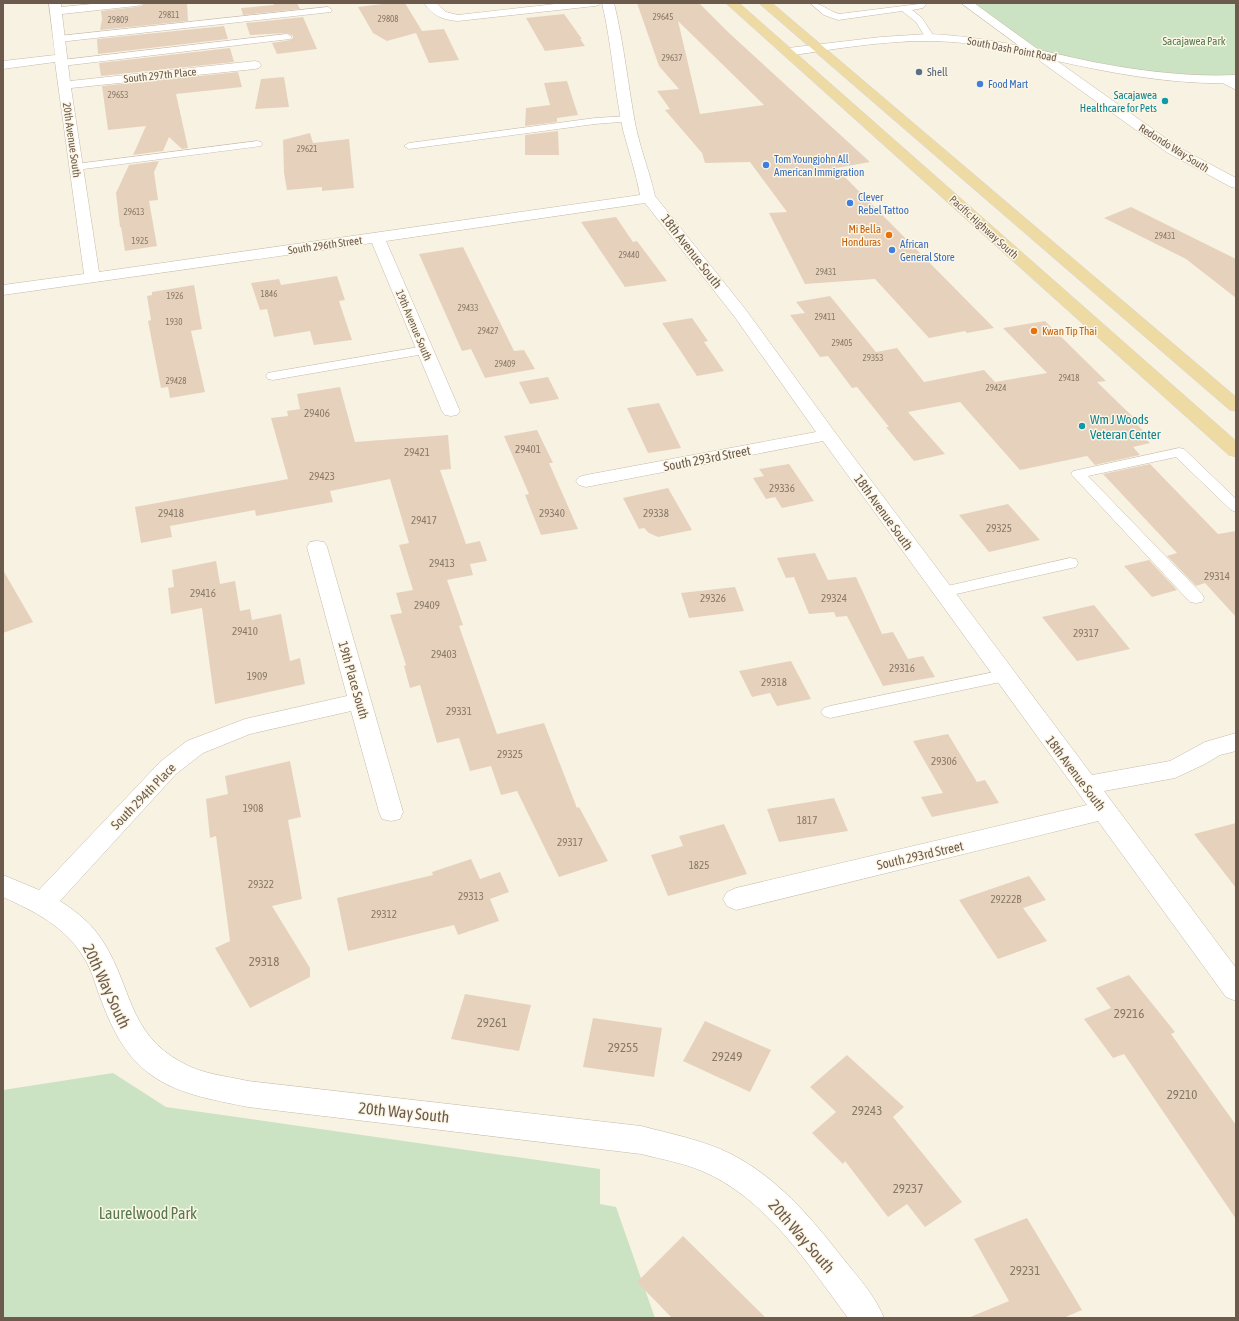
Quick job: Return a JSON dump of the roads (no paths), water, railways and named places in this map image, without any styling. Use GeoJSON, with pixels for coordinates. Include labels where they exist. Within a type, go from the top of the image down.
{"type":"FeatureCollection","features":[{"type":"Feature","properties":{"kind":"main road","name":"Pacific Highway South"},"geometry":{"type":"LineString","coordinates":[[732,3],[1233,447]]}},
{"type":"Feature","properties":{"kind":"main road"},"geometry":{"type":"LineString","coordinates":[[765,3],[1236,406]]}},
{"type":"Feature","properties":{"kind":"street"},"geometry":{"type":"LineString","coordinates":[[56,7],[136,3]]}},
{"type":"Feature","properties":{"kind":"street"},"geometry":{"type":"LineString","coordinates":[[430,3],[438,14],[458,18],[595,3]]}},
{"type":"Feature","properties":{"kind":"street"},"geometry":{"type":"LineString","coordinates":[[608,3],[614,27],[628,119],[643,172],[648,198]]}},
{"type":"Feature","properties":{"kind":"street","name":"Redondo Way South"},"geometry":{"type":"LineString","coordinates":[[967,3],[1173,150],[1236,184]]}},
{"type":"Feature","properties":{"kind":"street","name":"20th Avenue South"},"geometry":{"type":"LineString","coordinates":[[56,7],[64,85],[92,278]]}},
{"type":"Feature","properties":{"kind":"street","name":"South Dash Point Road"},"geometry":{"type":"LineString","coordinates":[[788,52],[887,39],[930,38],[986,42],[1141,73],[1189,78],[1236,78]]}},
{"type":"Feature","properties":{"kind":"street"},"geometry":{"type":"LineString","coordinates":[[3,65],[61,60]]}},
{"type":"Feature","properties":{"kind":"street","name":"South 297th Place"},"geometry":{"type":"LineString","coordinates":[[64,85],[255,64]]}},
{"type":"Feature","properties":{"kind":"street","name":"South 296th Street"},"geometry":{"type":"LineString","coordinates":[[3,290],[377,238],[648,198]]}},
{"type":"Feature","properties":{"kind":"street","name":"18th Avenue South"},"geometry":{"type":"LineString","coordinates":[[648,198],[653,202],[740,313],[1004,676],[1236,989]]}},
{"type":"Feature","properties":{"kind":"street","name":"19th Avenue South"},"geometry":{"type":"LineString","coordinates":[[377,238],[451,411]]}},
{"type":"Feature","properties":{"kind":"street","name":"South 293rd Street"},"geometry":{"type":"LineString","coordinates":[[586,481],[828,436]]}},
{"type":"Feature","properties":{"kind":"street","name":"19th Place South"},"geometry":{"type":"LineString","coordinates":[[317,547],[392,812]]}},
{"type":"Feature","properties":{"kind":"street","name":"South 294th Place"},"geometry":{"type":"LineString","coordinates":[[42,903],[168,768],[195,747],[245,727],[360,701]]}},
{"type":"Feature","properties":{"kind":"street"},"geometry":{"type":"LineString","coordinates":[[1085,784],[1175,769],[1213,748],[1236,742]]}},
{"type":"Feature","properties":{"kind":"street","name":"South 293rd Street"},"geometry":{"type":"LineString","coordinates":[[736,899],[1104,810]]}},
{"type":"Feature","properties":{"kind":"street","name":"20th Way South"},"geometry":{"type":"LineString","coordinates":[[3,884],[42,903],[70,922],[88,941],[103,968],[120,1014],[131,1036],[148,1056],[175,1075],[212,1087],[248,1094],[641,1140],[692,1153],[720,1164],[751,1183],[783,1211],[846,1288],[868,1318]]}},
{"type":"Feature","properties":{"kind":"lane"},"geometry":{"type":"LineString","coordinates":[[814,3],[827,13],[838,16],[920,6],[923,3]]}},
{"type":"Feature","properties":{"kind":"lane"},"geometry":{"type":"LineString","coordinates":[[904,8],[919,20],[930,38]]}},
{"type":"Feature","properties":{"kind":"lane"},"geometry":{"type":"LineString","coordinates":[[59,39],[328,10]]}},
{"type":"Feature","properties":{"kind":"lane"},"geometry":{"type":"LineString","coordinates":[[61,60],[287,37]]}},
{"type":"Feature","properties":{"kind":"lane"},"geometry":{"type":"LineString","coordinates":[[1222,79],[1236,87]]}},
{"type":"Feature","properties":{"kind":"lane"},"geometry":{"type":"LineString","coordinates":[[409,146],[595,120],[628,119]]}},
{"type":"Feature","properties":{"kind":"lane"},"geometry":{"type":"LineString","coordinates":[[76,167],[257,144]]}},
{"type":"Feature","properties":{"kind":"lane"},"geometry":{"type":"LineString","coordinates":[[273,376],[425,350]]}},
{"type":"Feature","properties":{"kind":"lane"},"geometry":{"type":"LineString","coordinates":[[1196,598],[1078,474],[1179,452],[1236,507]]}},
{"type":"Feature","properties":{"kind":"lane"},"geometry":{"type":"LineString","coordinates":[[943,592],[1070,563]]}},
{"type":"Feature","properties":{"kind":"lane"},"geometry":{"type":"LineString","coordinates":[[830,712],[1004,676]]}},
{"type":"Feature","properties":{"kind":"place","name":"Shell"},"geometry":{"type":"Point","coordinates":[919,72]}},
{"type":"Feature","properties":{"kind":"place","name":"Food Mart"},"geometry":{"type":"Point","coordinates":[980,84]}},
{"type":"Feature","properties":{"kind":"place","name":"Sacajawea Healthcare for Pets"},"geometry":{"type":"Point","coordinates":[1165,101]}},
{"type":"Feature","properties":{"kind":"place","name":"Tom Youngjohn All American Immigration"},"geometry":{"type":"Point","coordinates":[766,165]}},
{"type":"Feature","properties":{"kind":"place","name":"Clever Rebel Tattoo"},"geometry":{"type":"Point","coordinates":[850,203]}},
{"type":"Feature","properties":{"kind":"place","name":"Mi Bella Honduras"},"geometry":{"type":"Point","coordinates":[889,235]}},
{"type":"Feature","properties":{"kind":"place","name":"African General Store"},"geometry":{"type":"Point","coordinates":[892,250]}},
{"type":"Feature","properties":{"kind":"place","name":"Kwan Tip Thai"},"geometry":{"type":"Point","coordinates":[1034,331]}},
{"type":"Feature","properties":{"kind":"place","name":"Wm J Woods Veteran Center"},"geometry":{"type":"Point","coordinates":[1082,426]}},
{"type":"Feature","properties":{"kind":"park label","name":"Sacajawea Park"},"geometry":{"type":"Point","coordinates":[1194,41]}},
{"type":"Feature","properties":{"kind":"park label","name":"Laurelwood Park"},"geometry":{"type":"Point","coordinates":[148,1213]}}]}
